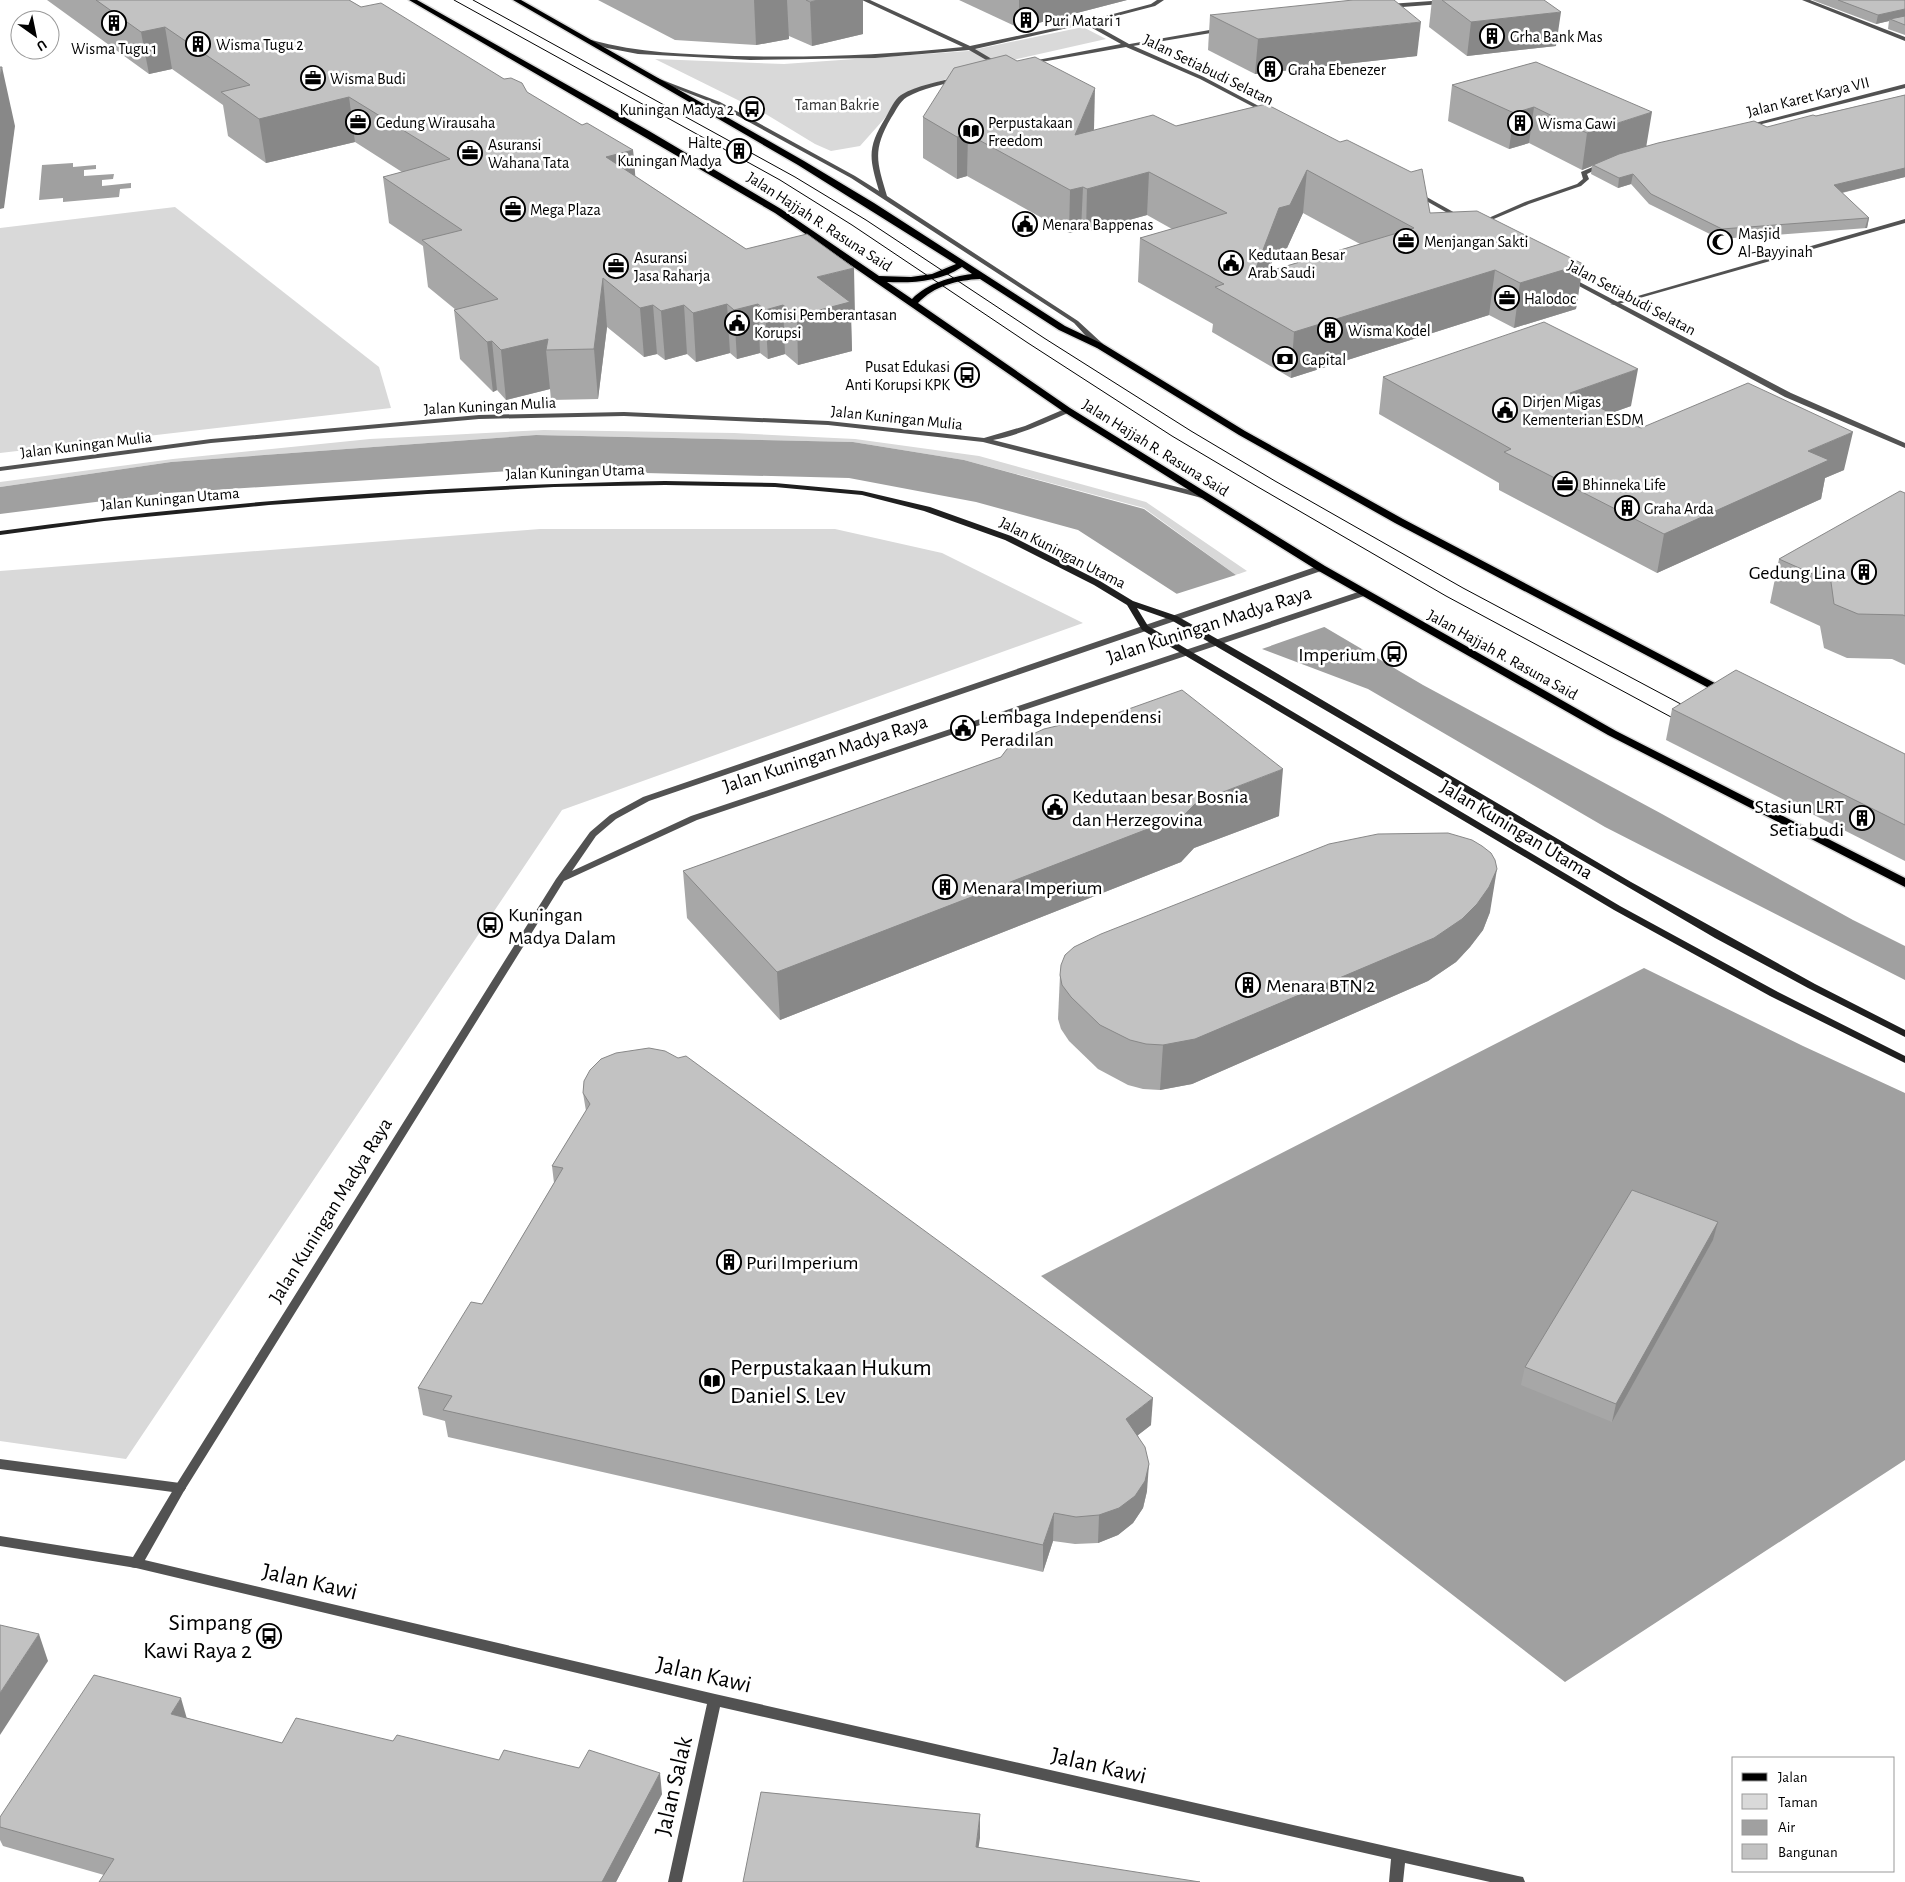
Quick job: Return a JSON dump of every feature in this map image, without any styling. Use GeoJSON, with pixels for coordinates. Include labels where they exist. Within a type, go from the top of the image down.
{"type":"FeatureCollection","features":[{"type":"Feature","properties":{"kind":"main road","name":"Jalan Hajjah R. Rasuna Said"},"geometry":{"type":"LineString","coordinates":[[412,0],[778,211],[1067,410],[1202,496],[1321,568],[1612,733],[1905,883]]}},
{"type":"Feature","properties":{"kind":"main road","name":"Jalan Hajjah R. Rasuna Said"},"geometry":{"type":"LineString","coordinates":[[516,0],[809,167],[1062,328],[1100,346],[1242,432],[1399,521],[1604,631],[1738,700]]}},
{"type":"Feature","properties":{"kind":"main road"},"geometry":{"type":"LineString","coordinates":[[878,279],[917,280],[932,278],[954,270],[962,264]]}},
{"type":"Feature","properties":{"kind":"main road"},"geometry":{"type":"LineString","coordinates":[[913,303],[927,291],[950,281],[964,276],[981,276]]}},
{"type":"Feature","properties":{"kind":"main road","name":"Jalan Kuningan Utama"},"geometry":{"type":"LineString","coordinates":[[0,533],[104,519],[269,503],[427,492],[572,485],[665,483],[775,485],[862,493],[927,509],[1008,538],[1098,583],[1130,603],[1174,618],[1218,642],[1642,893],[1849,1006],[1905,1034]]}},
{"type":"Feature","properties":{"kind":"main road","name":"Jalan Kuningan Utama"},"geometry":{"type":"LineString","coordinates":[[1130,603],[1145,628],[1617,908],[1774,994],[1905,1060]]}},
{"type":"Feature","properties":{"kind":"street"},"geometry":{"type":"LineString","coordinates":[[865,0],[970,48],[998,68],[1011,65]]}},
{"type":"Feature","properties":{"kind":"street","name":"Jalan Hajjah R. Rasuna Said"},"geometry":{"type":"LineString","coordinates":[[592,42],[615,49],[635,52],[777,59],[887,55],[970,48],[1153,6],[1161,0]]}},
{"type":"Feature","properties":{"kind":"street"},"geometry":{"type":"LineString","coordinates":[[1384,7],[1468,0]]}},
{"type":"Feature","properties":{"kind":"street"},"geometry":{"type":"LineString","coordinates":[[1805,0],[1905,39]]}},
{"type":"Feature","properties":{"kind":"street","name":"Jalan Setiabudi Selatan"},"geometry":{"type":"LineString","coordinates":[[1086,22],[1127,45],[1202,78],[1273,115]]}},
{"type":"Feature","properties":{"kind":"street"},"geometry":{"type":"LineString","coordinates":[[1876,27],[1886,25]]}},
{"type":"Feature","properties":{"kind":"street"},"geometry":{"type":"LineString","coordinates":[[1020,64],[1224,29]]}},
{"type":"Feature","properties":{"kind":"street","name":"Jalan Hajjah R. Rasuna Said"},"geometry":{"type":"LineString","coordinates":[[650,77],[718,103],[852,177],[1076,322],[1100,346]]}},
{"type":"Feature","properties":{"kind":"street"},"geometry":{"type":"LineString","coordinates":[[884,198],[874,161],[873,149],[877,137],[901,98],[910,93],[964,77]]}},
{"type":"Feature","properties":{"kind":"street","name":"Jalan Karet Karya VII"},"geometry":{"type":"LineString","coordinates":[[1734,128],[1905,86]]}},
{"type":"Feature","properties":{"kind":"street"},"geometry":{"type":"LineString","coordinates":[[1893,88],[1905,94]]}},
{"type":"Feature","properties":{"kind":"street"},"geometry":{"type":"LineString","coordinates":[[1481,229],[1474,226],[1527,203],[1579,185],[1586,179],[1583,173],[1615,160]]}},
{"type":"Feature","properties":{"kind":"street"},"geometry":{"type":"LineString","coordinates":[[1409,189],[1466,221]]}},
{"type":"Feature","properties":{"kind":"street"},"geometry":{"type":"LineString","coordinates":[[1613,304],[1905,221]]}},
{"type":"Feature","properties":{"kind":"street","name":"Jalan Setiabudi Selatan"},"geometry":{"type":"LineString","coordinates":[[1563,275],[1613,304],[1788,395],[1905,446]]}},
{"type":"Feature","properties":{"kind":"street","name":"Jalan Kuningan Mulia"},"geometry":{"type":"LineString","coordinates":[[984,440],[1034,426],[1067,410]]}},
{"type":"Feature","properties":{"kind":"street","name":"Jalan Kuningan Mulia"},"geometry":{"type":"LineString","coordinates":[[0,469],[211,441],[480,417],[624,414],[828,423],[984,440],[1202,496]]}},
{"type":"Feature","properties":{"kind":"street","name":"Jalan Kuningan Madya Raya"},"geometry":{"type":"LineString","coordinates":[[136,1563],[180,1488],[561,879],[593,834],[613,817],[646,798],[1321,568]]}},
{"type":"Feature","properties":{"kind":"street","name":"Jalan Kuningan Madya Raya"},"geometry":{"type":"LineString","coordinates":[[561,879],[694,818],[1364,593]]}},
{"type":"Feature","properties":{"kind":"street"},"geometry":{"type":"LineString","coordinates":[[0,1464],[180,1488]]}},
{"type":"Feature","properties":{"kind":"street","name":"Jalan Kawi"},"geometry":{"type":"LineString","coordinates":[[0,1541],[136,1563],[715,1700],[1518,1882]]}},
{"type":"Feature","properties":{"kind":"street","name":"Jalan Salak"},"geometry":{"type":"LineString","coordinates":[[675,1882],[715,1700]]}},
{"type":"Feature","properties":{"kind":"street"},"geometry":{"type":"LineString","coordinates":[[1396,1882],[1398,1856]]}},
{"type":"Feature","properties":{"kind":"green space","name":"Taman Bakrie"},"geometry":{"type":"Polygon","coordinates":[[[1083,27],[1106,39],[991,65],[909,91],[860,146],[831,151],[815,144],[764,113],[655,59],[784,64],[968,51],[1083,27]]]}},
{"type":"Feature","properties":{"kind":"green space"},"geometry":{"type":"Polygon","coordinates":[[[175,207],[379,367],[391,408],[0,453],[0,228],[175,207]]]}},
{"type":"Feature","properties":{"kind":"green space"},"geometry":{"type":"Polygon","coordinates":[[[544,430],[734,433],[855,439],[979,456],[1146,502],[1247,571],[1236,575],[1144,508],[964,460],[853,442],[536,435],[171,462],[0,487],[0,482],[173,459],[370,439],[544,430]]]}},
{"type":"Feature","properties":{"kind":"green space"},"geometry":{"type":"Polygon","coordinates":[[[540,529],[835,529],[942,553],[1083,623],[562,810],[126,1459],[0,1441],[0,571],[540,529]]]}},
{"type":"Feature","properties":{"kind":"water"},"geometry":{"type":"Polygon","coordinates":[[[73,163],[73,167],[96,165],[96,169],[84,170],[84,176],[114,174],[113,179],[102,180],[102,186],[131,183],[131,188],[120,189],[119,197],[63,202],[63,198],[39,200],[42,165],[73,163]]]}},
{"type":"Feature","properties":{"kind":"water"},"geometry":{"type":"Polygon","coordinates":[[[536,435],[853,442],[964,460],[1144,509],[1236,575],[1423,685],[1853,920],[1905,946],[1905,980],[1605,827],[1368,689],[1262,649],[1078,530],[976,502],[849,478],[527,470],[167,493],[0,514],[0,487],[171,462],[536,435]]]}},
{"type":"Feature","properties":{"kind":"water"},"geometry":{"type":"Polygon","coordinates":[[[1644,968],[1803,1046],[1905,1093],[1905,1460],[1565,1682],[1041,1276],[1644,968]]]}},
{"type":"Feature","properties":{"kind":"pier"},"geometry":{"type":"Polygon","coordinates":[[[1239,574],[1327,626],[1259,650],[1173,595],[1239,574]]]}},
{"type":"Feature","properties":{"kind":"building"},"geometry":{"type":"Polygon","coordinates":[[[96,0],[349,0],[361,7],[381,3],[504,79],[511,78],[522,83],[527,92],[582,125],[587,123],[633,150],[606,157],[746,249],[807,234],[854,268],[817,277],[850,302],[797,316],[783,305],[765,310],[758,304],[734,310],[727,304],[693,313],[684,305],[661,311],[653,305],[640,308],[603,278],[594,349],[546,350],[548,339],[501,350],[492,341],[487,342],[454,310],[498,299],[422,240],[462,230],[383,177],[450,159],[349,97],[259,119],[221,92],[250,85],[165,27],[141,32],[96,0]]]}},
{"type":"Feature","properties":{"kind":"building"},"geometry":{"type":"Polygon","coordinates":[[[1353,0],[1394,0],[1421,22],[1258,39],[1210,15],[1353,0]]]}},
{"type":"Feature","properties":{"kind":"building"},"geometry":{"type":"Polygon","coordinates":[[[1442,0],[1544,0],[1561,12],[1471,22],[1442,0]]]}},
{"type":"Feature","properties":{"kind":"building"},"geometry":{"type":"Polygon","coordinates":[[[1838,0],[1905,0],[1905,9],[1878,15],[1838,0]]]}},
{"type":"Feature","properties":{"kind":"building"},"geometry":{"type":"Polygon","coordinates":[[[1905,16],[1905,25],[1890,19],[1905,16]]]}},
{"type":"Feature","properties":{"kind":"building"},"geometry":{"type":"Polygon","coordinates":[[[1006,55],[1017,61],[1035,57],[1095,88],[1075,135],[1153,115],[1176,126],[1266,104],[1340,142],[1347,140],[1411,172],[1422,169],[1430,213],[1477,211],[1583,264],[1520,283],[1495,270],[1294,332],[1215,287],[1224,284],[1140,238],[1227,213],[1149,172],[1087,189],[1083,187],[1070,190],[968,134],[957,137],[923,117],[954,68],[1006,55]],[[1307,170],[1290,205],[1279,208],[1253,276],[1414,228],[1307,170]]]}},
{"type":"Feature","properties":{"kind":"building"},"geometry":{"type":"Polygon","coordinates":[[[1536,62],[1652,112],[1587,133],[1534,107],[1514,113],[1452,85],[1536,62]]]}},
{"type":"Feature","properties":{"kind":"building"},"geometry":{"type":"Polygon","coordinates":[[[1905,95],[1905,168],[1834,185],[1869,218],[1722,229],[1651,194],[1633,174],[1619,178],[1593,165],[1619,154],[1658,143],[1754,121],[1767,127],[1905,95]]]}},
{"type":"Feature","properties":{"kind":"building"},"geometry":{"type":"Polygon","coordinates":[[[1544,322],[1638,369],[1570,393],[1641,428],[1748,383],[1853,432],[1808,451],[1829,460],[1664,534],[1504,452],[1511,449],[1383,377],[1544,322]]]}},
{"type":"Feature","properties":{"kind":"building"},"geometry":{"type":"Polygon","coordinates":[[[1900,491],[1905,493],[1905,616],[1858,614],[1834,604],[1831,582],[1779,559],[1900,491]]]}},
{"type":"Feature","properties":{"kind":"building"},"geometry":{"type":"Polygon","coordinates":[[[1736,670],[1905,754],[1905,825],[1672,709],[1736,670]]]}},
{"type":"Feature","properties":{"kind":"building"},"geometry":{"type":"Polygon","coordinates":[[[1182,690],[1283,769],[1197,802],[1184,815],[777,972],[683,871],[1001,757],[1007,749],[1024,738],[1044,729],[1069,723],[1095,721],[1182,690]]]}},
{"type":"Feature","properties":{"kind":"building"},"geometry":{"type":"Polygon","coordinates":[[[1448,833],[1472,840],[1482,846],[1491,853],[1497,869],[1489,887],[1477,904],[1462,919],[1434,938],[1195,1039],[1163,1045],[1146,1044],[1130,1040],[1100,1025],[1071,997],[1062,985],[1061,965],[1065,955],[1074,947],[1101,934],[1329,844],[1378,834],[1448,833]]]}},
{"type":"Feature","properties":{"kind":"building","name":"Puri Imperium"},"geometry":{"type":"Polygon","coordinates":[[[649,1048],[665,1051],[678,1058],[686,1056],[1153,1398],[1126,1419],[1145,1447],[1149,1464],[1145,1481],[1135,1496],[1119,1508],[1099,1515],[1076,1517],[1054,1513],[1043,1545],[443,1410],[452,1396],[418,1388],[471,1302],[482,1304],[563,1168],[552,1166],[590,1104],[583,1093],[584,1081],[590,1070],[601,1059],[616,1053],[649,1048]]]}},
{"type":"Feature","properties":{"kind":"building"},"geometry":{"type":"Polygon","coordinates":[[[1632,1190],[1718,1222],[1616,1404],[1525,1367],[1632,1190]]]}},
{"type":"Feature","properties":{"kind":"building"},"geometry":{"type":"Polygon","coordinates":[[[0,1625],[39,1634],[0,1693],[0,1625]]]}},
{"type":"Feature","properties":{"kind":"building"},"geometry":{"type":"Polygon","coordinates":[[[94,1675],[181,1698],[171,1714],[282,1743],[296,1718],[393,1741],[397,1735],[499,1760],[504,1750],[579,1768],[589,1750],[660,1773],[602,1882],[99,1882],[114,1859],[0,1827],[0,1817],[94,1675]]]}},
{"type":"Feature","properties":{"kind":"building"},"geometry":{"type":"Polygon","coordinates":[[[761,1792],[980,1814],[976,1847],[1200,1882],[743,1882],[761,1792]]]}},
{"type":"Feature","properties":{"kind":"tram line"},"geometry":{"type":"LineString","coordinates":[[454,0],[780,180],[852,225],[1028,343],[1172,436],[1258,487],[1446,596],[1684,724]]}},
{"type":"Feature","properties":{"kind":"tram line"},"geometry":{"type":"LineString","coordinates":[[473,0],[795,177],[866,220],[1044,338],[1191,431],[1275,481],[1463,588],[1692,710]]}},
{"type":"Feature","properties":{"kind":"place","name":"Puri Matari 1"},"geometry":{"type":"Point","coordinates":[1026,20]}},
{"type":"Feature","properties":{"kind":"place","name":"Wisma Tugu 1"},"geometry":{"type":"Point","coordinates":[114,23]}},
{"type":"Feature","properties":{"kind":"place","name":"Grha Bank Mas"},"geometry":{"type":"Point","coordinates":[1492,36]}},
{"type":"Feature","properties":{"kind":"place","name":"Wisma Tugu 2"},"geometry":{"type":"Point","coordinates":[198,44]}},
{"type":"Feature","properties":{"kind":"place","name":"Graha Ebenezer"},"geometry":{"type":"Point","coordinates":[1270,69]}},
{"type":"Feature","properties":{"kind":"place","name":"Wisma Budi"},"geometry":{"type":"Point","coordinates":[313,78]}},
{"type":"Feature","properties":{"kind":"place","name":"Kuningan Madya 2"},"geometry":{"type":"Point","coordinates":[752,109]}},
{"type":"Feature","properties":{"kind":"place","name":"Gedung Wirausaha"},"geometry":{"type":"Point","coordinates":[358,122]}},
{"type":"Feature","properties":{"kind":"place","name":"Wisma Gawi"},"geometry":{"type":"Point","coordinates":[1520,123]}},
{"type":"Feature","properties":{"kind":"place","name":"Perpustakaan Freedom"},"geometry":{"type":"Point","coordinates":[971,131]}},
{"type":"Feature","properties":{"kind":"place","name":"Halte Kuningan Madya"},"geometry":{"type":"Point","coordinates":[739,151]}},
{"type":"Feature","properties":{"kind":"place","name":"Asuransi Wahana Tata"},"geometry":{"type":"Point","coordinates":[470,153]}},
{"type":"Feature","properties":{"kind":"place","name":"Mega Plaza"},"geometry":{"type":"Point","coordinates":[513,209]}},
{"type":"Feature","properties":{"kind":"place","name":"Menara Bappenas"},"geometry":{"type":"Point","coordinates":[1025,224]}},
{"type":"Feature","properties":{"kind":"place","name":"Menjangan Sakti"},"geometry":{"type":"Point","coordinates":[1406,241]}},
{"type":"Feature","properties":{"kind":"place","name":"Masjid Al-Bayyinah"},"geometry":{"type":"Point","coordinates":[1720,242]}},
{"type":"Feature","properties":{"kind":"place","name":"Kedutaan Besar Arab Saudi"},"geometry":{"type":"Point","coordinates":[1231,263]}},
{"type":"Feature","properties":{"kind":"place","name":"Asuransi Jasa Raharja"},"geometry":{"type":"Point","coordinates":[616,266]}},
{"type":"Feature","properties":{"kind":"place","name":"Halodoc"},"geometry":{"type":"Point","coordinates":[1507,298]}},
{"type":"Feature","properties":{"kind":"place","name":"Komisi Pemberantasan Korupsi"},"geometry":{"type":"Point","coordinates":[737,323]}},
{"type":"Feature","properties":{"kind":"place","name":"Wisma Kodel"},"geometry":{"type":"Point","coordinates":[1330,330]}},
{"type":"Feature","properties":{"kind":"place","name":"Capital"},"geometry":{"type":"Point","coordinates":[1285,359]}},
{"type":"Feature","properties":{"kind":"place","name":"Pusat Edukasi Anti Korupsi KPK"},"geometry":{"type":"Point","coordinates":[967,375]}},
{"type":"Feature","properties":{"kind":"place","name":"Dirjen Migas Kementerian ESDM"},"geometry":{"type":"Point","coordinates":[1505,410]}},
{"type":"Feature","properties":{"kind":"place","name":"Bhinneka Life"},"geometry":{"type":"Point","coordinates":[1565,484]}},
{"type":"Feature","properties":{"kind":"place","name":"Graha Arda"},"geometry":{"type":"Point","coordinates":[1627,508]}},
{"type":"Feature","properties":{"kind":"place","name":"Gedung Lina"},"geometry":{"type":"Point","coordinates":[1864,572]}},
{"type":"Feature","properties":{"kind":"place","name":"Imperium"},"geometry":{"type":"Point","coordinates":[1394,654]}},
{"type":"Feature","properties":{"kind":"place","name":"Lembaga Independensi Peradilan"},"geometry":{"type":"Point","coordinates":[963,728]}},
{"type":"Feature","properties":{"kind":"place","name":"Kedutaan besar Bosnia dan Herzegovina"},"geometry":{"type":"Point","coordinates":[1055,807]}},
{"type":"Feature","properties":{"kind":"place","name":"Stasiun LRT Setiabudi"},"geometry":{"type":"Point","coordinates":[1862,818]}},
{"type":"Feature","properties":{"kind":"place","name":"Menara Imperium"},"geometry":{"type":"Point","coordinates":[945,887]}},
{"type":"Feature","properties":{"kind":"place","name":"Kuningan Madya Dalam"},"geometry":{"type":"Point","coordinates":[490,925]}},
{"type":"Feature","properties":{"kind":"place","name":"Menara BTN 2"},"geometry":{"type":"Point","coordinates":[1248,985]}},
{"type":"Feature","properties":{"kind":"place","name":"Puri Imperium"},"geometry":{"type":"Point","coordinates":[729,1262]}},
{"type":"Feature","properties":{"kind":"place","name":"Perpustakaan Hukum Daniel S. Lev"},"geometry":{"type":"Point","coordinates":[712,1381]}},
{"type":"Feature","properties":{"kind":"place","name":"Simpang Kawi Raya 2"},"geometry":{"type":"Point","coordinates":[269,1636]}}]}
